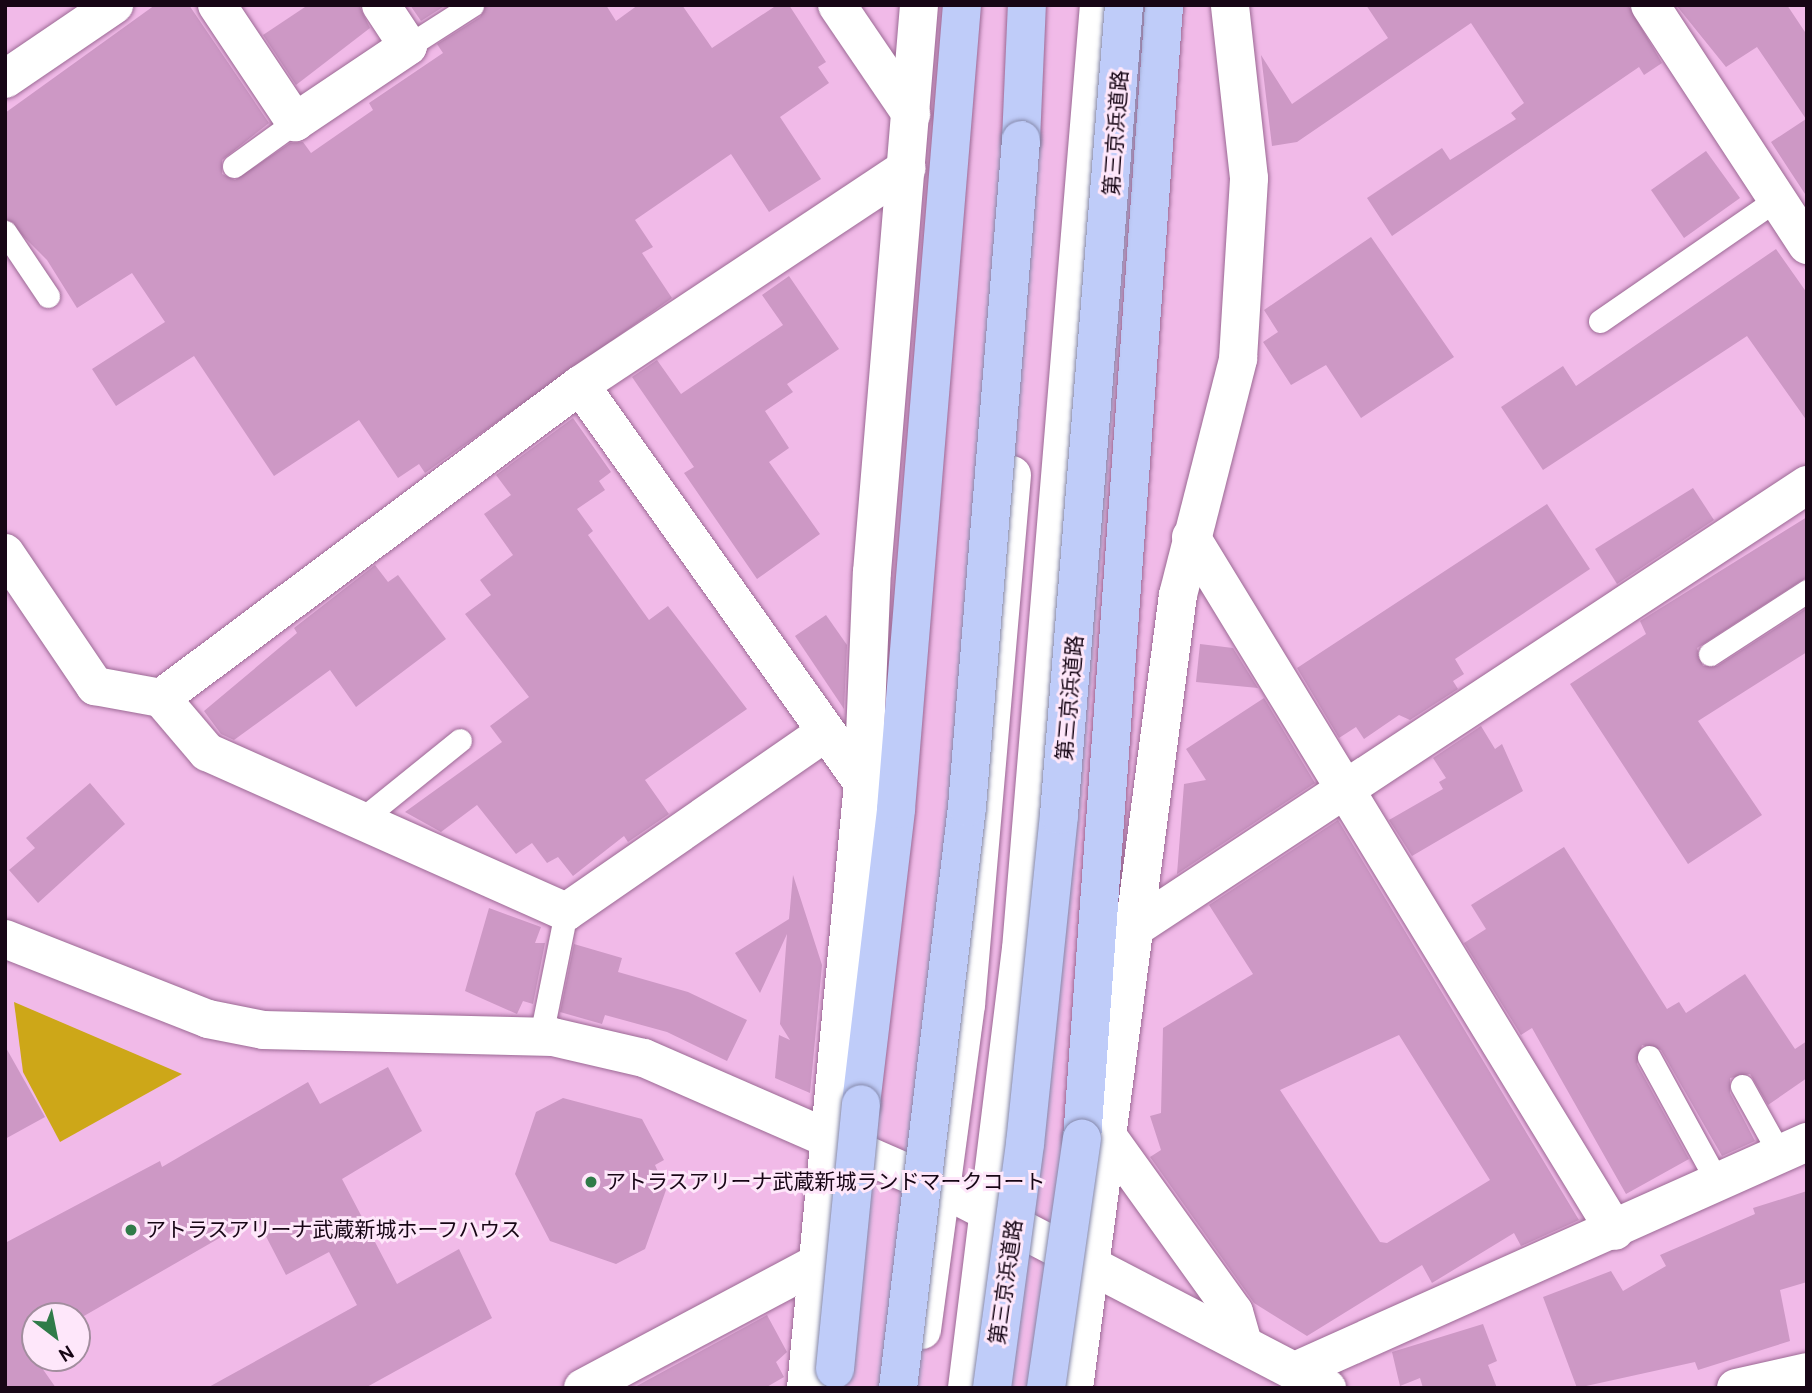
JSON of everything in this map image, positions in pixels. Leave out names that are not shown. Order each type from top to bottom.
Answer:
[{"type":"highway","points":[[834,1388],[896,809],[962,5]]},
{"type":"highway","points":[[898,1388],[968,807],[1027,5]]},
{"type":"highway","name":"第三京浜道路","points":[[992,1388],[1026,1144],[1059,815],[1124,5]]},
{"type":"highway","points":[[1046,1388],[1082,1139],[1107,831],[1164,5]]},
{"type":"street","points":[[6,77],[114,5]]},
{"type":"street","points":[[217,5],[295,122],[408,46],[381,5]]},
{"type":"street","points":[[837,5],[911,114]]},
{"type":"street","points":[[806,1388],[827,1135],[863,783],[872,572],[919,5]]},
{"type":"street","points":[[914,1388],[944,1189],[1003,624],[1043,5]]},
{"type":"street","points":[[967,1388],[991,1213],[1041,726],[1099,5]]},
{"type":"street","points":[[1074,1388],[1091,1267],[1130,931],[1191,537],[1238,359],[1249,178],[1230,5]]},
{"type":"street","points":[[1650,5],[1807,245]]},
{"type":"street","points":[[161,698],[580,385],[907,168]]},
{"type":"street","points":[[580,385],[863,783]]},
{"type":"street","points":[[1130,931],[1807,485]]},
{"type":"street","points":[[1191,537],[1615,1231]]},
{"type":"street","points":[[5,553],[95,685],[161,698],[208,752],[566,912],[826,732]]},
{"type":"street","points":[[5,939],[208,1019],[263,1030],[541,1036],[644,1058],[827,1135],[944,1189],[1312,1379],[1615,1231],[1794,1149]]},
{"type":"street","points":[[1106,1135],[1234,1312],[1243,1343]]},
{"type":"street","points":[[583,1388],[816,1265]]},
{"type":"street","points":[[1736,1388],[1807,1372]]},
{"type":"lane","points":[[408,46],[472,5]]},
{"type":"lane","points":[[234,166],[295,122]]},
{"type":"lane","points":[[1600,321],[1778,198]]},
{"type":"lane","points":[[5,232],[48,296]]},
{"type":"lane","points":[[1710,654],[1807,591]]},
{"type":"lane","points":[[361,820],[460,740]]},
{"type":"lane","points":[[541,1036],[566,912]]},
{"type":"lane","points":[[1649,1056],[1718,1183]]},
{"type":"lane","points":[[1742,1086],[1794,1149]]},
{"type":"shaded area","points":[[14,1002],[182,1074],[60,1142],[23,1072]]},
{"type":"building","points":[[155,5],[189,5],[269,123],[222,160],[222,174],[235,180],[290,143],[303,142],[311,153],[373,110],[369,103],[443,53],[437,44],[480,17],[486,5],[606,5],[616,21],[638,5],[682,5],[712,48],[777,5],[789,5],[826,62],[818,67],[829,83],[780,117],[821,179],[769,212],[731,154],[635,220],[653,247],[642,253],[672,298],[425,473],[419,464],[398,478],[359,420],[274,476],[194,356],[116,406],[92,369],[165,322],[132,273],[77,308],[47,260],[5,218],[5,113]]},
{"type":"building","points":[[308,5],[359,5],[370,28],[296,85],[263,35]]},
{"type":"building","points":[[410,5],[446,5],[421,21]]},
{"type":"building","points":[[1366,5],[1628,5],[1662,63],[1644,75],[1639,67],[1392,236],[1367,198],[1442,148],[1450,160],[1516,119],[1511,113],[1524,103],[1471,23],[1297,142],[1272,146],[1261,55],[1292,104],[1388,38]]},
{"type":"building","points":[[1676,5],[1787,5],[1807,35],[1807,197],[1771,142],[1806,119],[1757,47],[1726,67]]},
{"type":"building","points":[[1706,151],[1740,198],[1684,238],[1651,190]]},
{"type":"building","points":[[1371,237],[1454,357],[1361,418],[1326,365],[1291,385],[1263,342],[1278,332],[1264,310]]},
{"type":"building","points":[[1776,249],[1807,293],[1807,421],[1747,336],[1543,470],[1501,407],[1563,366],[1576,386]]},
{"type":"building","points":[[789,276],[839,349],[787,384],[793,392],[765,411],[789,448],[769,462],[820,534],[757,579],[684,473],[694,467],[632,377],[657,360],[681,394],[783,325],[762,295]]},
{"type":"building","points":[[573,418],[611,472],[599,481],[605,490],[577,509],[593,531],[588,535],[649,620],[668,606],[747,709],[645,780],[669,814],[628,842],[624,836],[573,876],[558,857],[547,863],[532,843],[516,854],[477,805],[441,832],[405,812],[502,742],[490,726],[529,697],[465,614],[491,595],[480,580],[513,555],[484,514],[511,495],[496,475]]},
{"type":"building","points":[[1693,488],[1714,520],[1617,584],[1595,549]]},
{"type":"building","points":[[1547,504],[1590,569],[1455,659],[1464,674],[1453,681],[1458,689],[1410,720],[1399,715],[1364,739],[1356,727],[1339,738],[1297,668]]},
{"type":"building","points":[[1807,517],[1807,577],[1697,648],[1703,666],[1717,666],[1807,608],[1807,652],[1698,721],[1762,815],[1688,864],[1570,684],[1646,634],[1640,621]]},
{"type":"building","points":[[375,565],[388,582],[398,575],[446,639],[356,707],[330,670],[234,740],[221,734],[204,711],[297,633],[294,628]]},
{"type":"building","points":[[826,615],[847,645],[844,709],[795,636]]},
{"type":"building","points":[[1200,644],[1233,648],[1258,688],[1196,682]]},
{"type":"building","points":[[1264,698],[1315,783],[1177,874],[1184,784],[1206,780],[1186,749]]},
{"type":"building","points":[[1481,726],[1495,749],[1502,744],[1523,791],[1412,856],[1389,820],[1443,789],[1439,782],[1446,778],[1433,758]]},
{"type":"building","points":[[90,783],[125,824],[38,903],[9,870],[35,848],[26,838]]},
{"type":"building","points":[[1338,820],[1579,1220],[1521,1246],[1514,1233],[1432,1283],[1422,1265],[1307,1336],[1254,1303],[1150,1157],[1161,1150],[1150,1116],[1161,1113],[1163,1028],[1253,974],[1209,905]],"holes":[[[1399,1035],[1490,1180],[1387,1243],[1380,1242],[1280,1090]]]},
{"type":"building","points":[[1564,847],[1667,1009],[1679,1002],[1686,1013],[1745,974],[1795,1049],[1807,1041],[1807,1078],[1768,1105],[1750,1074],[1730,1078],[1730,1093],[1755,1141],[1722,1156],[1661,1050],[1642,1045],[1637,1064],[1689,1159],[1626,1194],[1532,1028],[1521,1035],[1464,943],[1486,929],[1471,905]]},
{"type":"building","points":[[793,875],[822,965],[810,1093],[775,1078],[779,1035],[790,1040],[780,1024],[787,934],[760,993],[735,953],[789,919]]},
{"type":"building","points":[[489,908],[541,927],[535,943],[545,943],[533,1004],[523,1001],[517,1014],[465,991]]},
{"type":"building","points":[[574,944],[622,958],[618,972],[688,992],[747,1020],[727,1061],[667,1032],[605,1015],[602,1024],[560,1012]]},
{"type":"building","points":[[5,1046],[45,1117],[5,1139]]},
{"type":"building","name":"アトラスアリーナ武蔵新城ホーフハウス","points":[[388,1067],[422,1131],[342,1179],[397,1284],[459,1249],[492,1318],[365,1388],[207,1388],[357,1305],[329,1252],[286,1275],[256,1217],[91,1312],[91,1302],[21,1302],[21,1372],[45,1372],[56,1388],[5,1388],[5,1243],[160,1161],[162,1167],[308,1082],[320,1104]]},
{"type":"building","name":"アトラスアリーナ武蔵新城ランドマークコート","points":[[563,1098],[642,1119],[664,1160],[655,1165],[666,1190],[645,1249],[616,1264],[550,1241],[515,1174],[536,1112]]},
{"type":"building","points":[[1807,1191],[1807,1282],[1780,1290],[1790,1341],[1698,1370],[1695,1362],[1577,1388],[1543,1297],[1611,1271],[1623,1291],[1666,1266],[1660,1255],[1755,1214],[1753,1208]]},
{"type":"building","points":[[767,1315],[787,1352],[776,1362],[784,1377],[765,1388],[633,1388]]},
{"type":"building","points":[[1483,1324],[1497,1361],[1488,1365],[1497,1388],[1423,1388],[1420,1378],[1400,1386],[1392,1352]]},
{"type":"place","name":"アトラスアリーナ武蔵新城ランドマークコート","points":[[591,1182]]},
{"type":"place","name":"アトラスアリーナ武蔵新城ホーフハウス","points":[[131,1230]]}]
